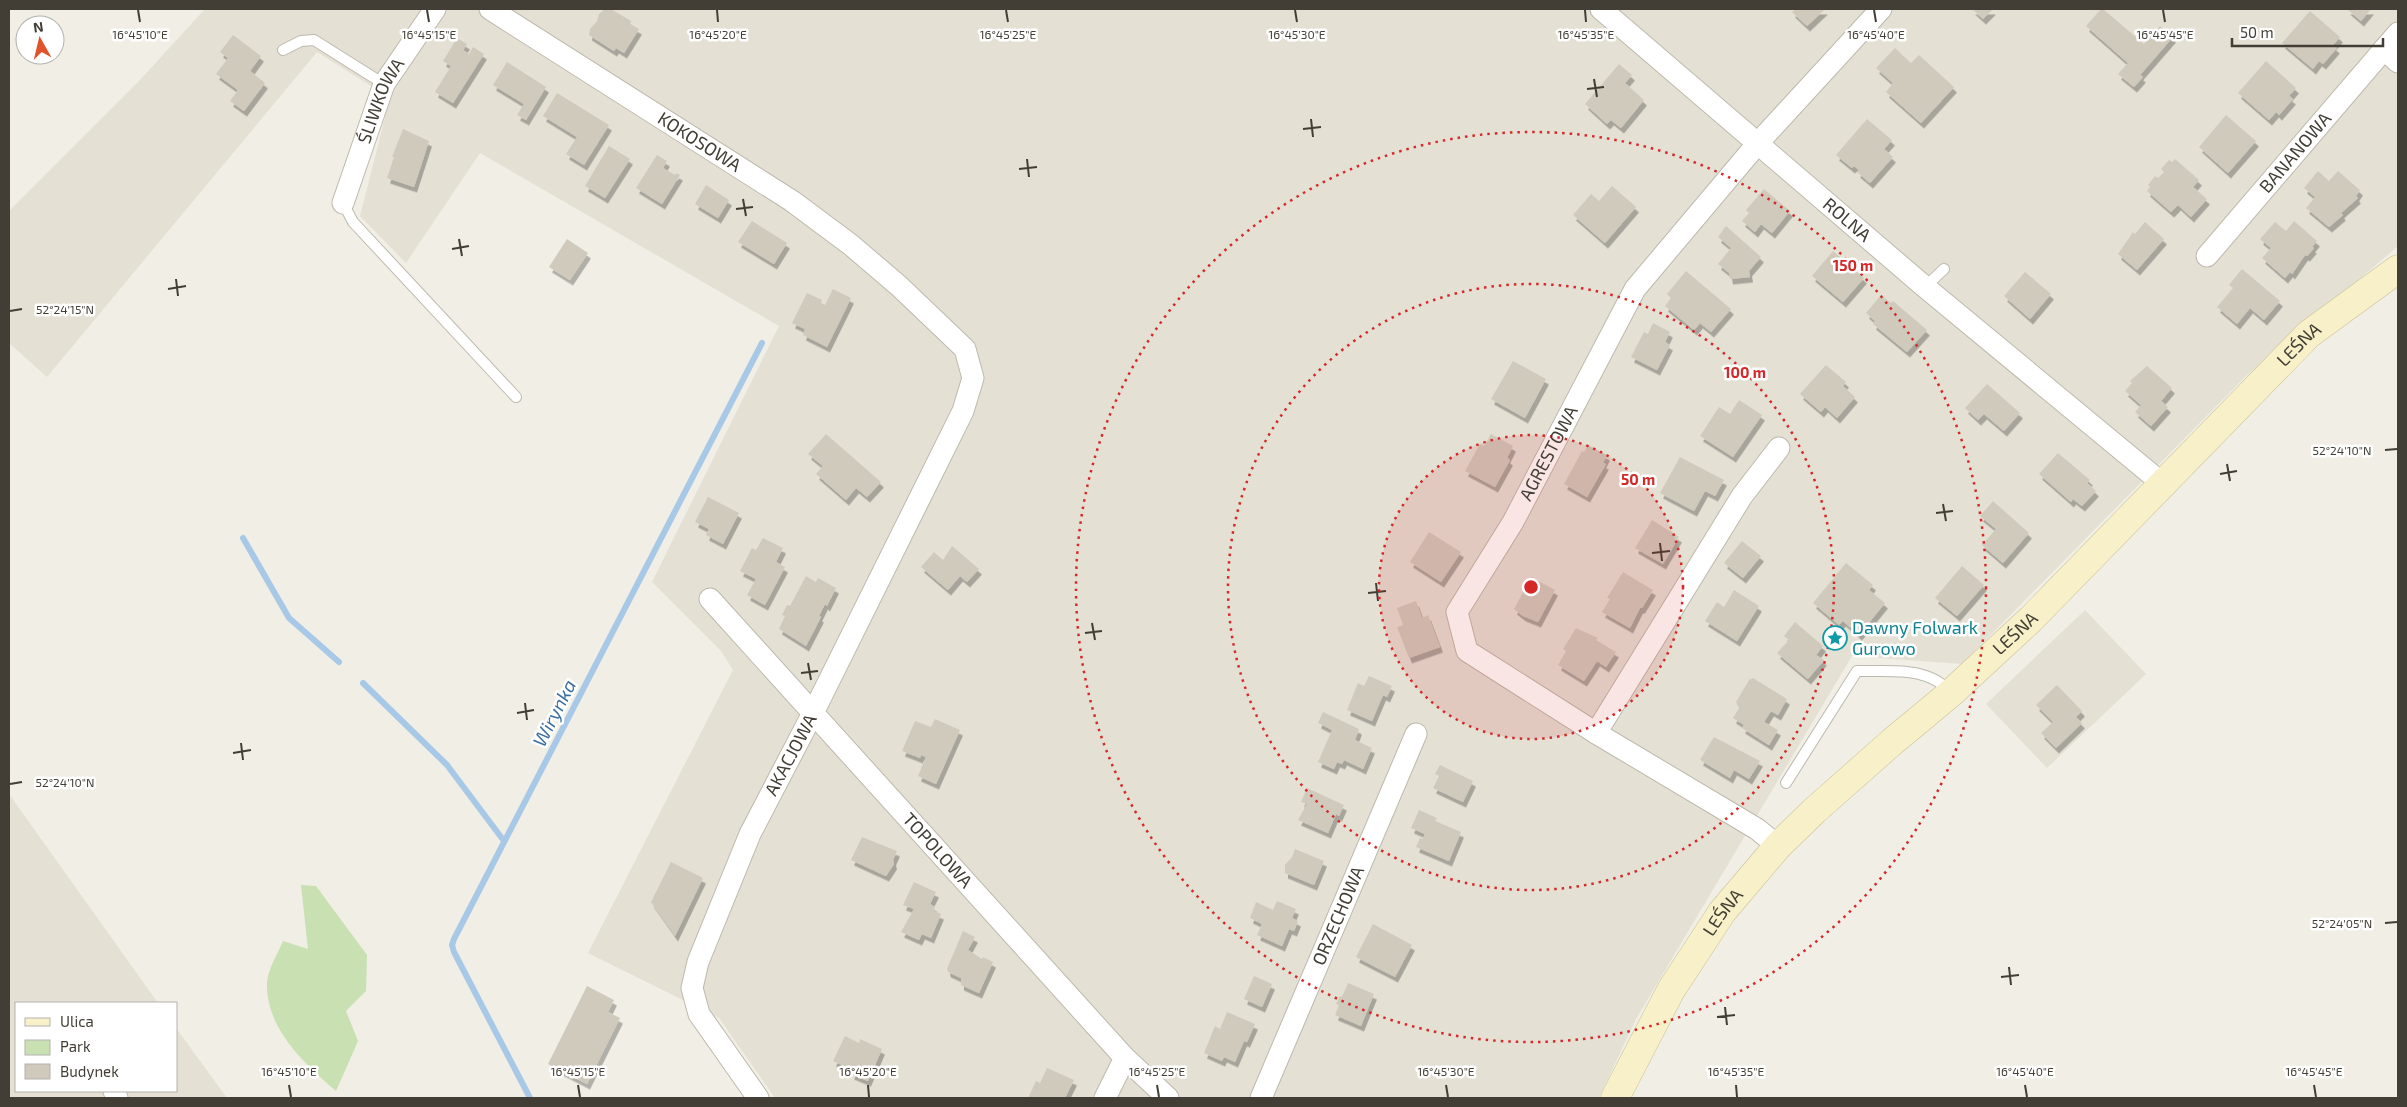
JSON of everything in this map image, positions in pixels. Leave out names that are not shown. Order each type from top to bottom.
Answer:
[{"type":"street","name":"ŚLIWKOWA","points":[[343,203],[384,84],[436,9]]},
{"type":"street","name":"KOKOSOWA","points":[[490,9],[792,201],[850,245],[899,286],[965,349],[973,378],[964,411]]},
{"type":"street","name":"ROLNA","points":[[1601,9],[1925,287],[2164,484]]},
{"type":"street","name":"AGRESTOWA","points":[[1778,846],[1757,829],[1596,733],[1467,651],[1457,612],[1513,522],[1635,289],[1758,143],[1881,9]]},
{"type":"street","name":"BANANOWA","points":[[2207,256],[2391,56],[2398,33]]},
{"type":"street","name":"LEŚNA","points":[[1614,1098],[1671,990],[1722,912],[1778,846],[1885,748],[1951,694],[2031,619],[2309,334],[2398,269]]},
{"type":"street","name":"AKACJOWA","points":[[758,1098],[699,1014],[692,988],[698,962],[750,834],[813,713],[964,411]]},
{"type":"street","points":[[1596,733],[1742,496],[1779,448]]},
{"type":"street","name":"TOPOLOWA","points":[[710,599],[1125,1058],[1168,1098]]},
{"type":"street","name":"ORZECHOWA","points":[[1261,1098],[1416,734]]},
{"type":"street","points":[[1105,1098],[1125,1058]]},
{"type":"lane","points":[[283,50],[301,41],[314,40],[384,84]]},
{"type":"lane","points":[[343,203],[353,222],[516,397]]},
{"type":"lane","points":[[1925,287],[1944,269]]},
{"type":"lane","points":[[1786,783],[1857,671],[1920,672],[1944,685],[1951,694]]},
{"type":"shaded area","points":[[205,9],[2398,9],[2398,246],[2245,377],[1962,664],[1852,656],[1636,1019],[1599,1098],[775,1098],[719,1018],[588,953],[733,670],[721,651],[652,582],[779,326],[480,153],[406,263],[360,216],[390,98],[317,52],[47,377],[9,343],[9,211],[139,81]]},
{"type":"shaded area","points":[[2085,610],[2146,674],[2047,768],[1986,704]]},
{"type":"shaded area","points":[[9,794],[157,1002],[15,1002],[15,1092],[178,1092],[178,1031],[227,1098],[9,1098]]},
{"type":"green space","points":[[301,885],[316,886],[367,955],[366,991],[346,1011],[358,1041],[336,1091],[300,1057],[280,1031],[268,1000],[267,979],[283,941],[308,949]]},
{"type":"building","points":[[605,9],[611,9],[631,21],[630,24],[639,29],[624,53],[616,48],[614,51],[589,35],[590,29],[597,21],[599,14]]},
{"type":"building","points":[[1796,9],[1825,9],[1807,26],[1792,12]]},
{"type":"building","points":[[1972,9],[1993,9],[1983,19]]},
{"type":"building","points":[[2101,9],[2144,44],[2160,26],[2173,37],[2140,75],[2143,77],[2134,87],[2118,74],[2128,63],[2086,26]]},
{"type":"building","points":[[2347,9],[2371,9],[2361,21]]},
{"type":"building","points":[[2310,11],[2340,37],[2333,45],[2337,48],[2323,64],[2319,61],[2313,69],[2282,43]]},
{"type":"building","points":[[233,35],[261,56],[250,71],[265,83],[244,111],[230,101],[238,90],[216,74],[228,58],[220,52]]},
{"type":"building","points":[[457,38],[467,44],[463,50],[469,54],[473,47],[484,54],[453,103],[435,92],[451,66],[443,61]]},
{"type":"building","points":[[1895,48],[1911,63],[1919,55],[1954,87],[1921,123],[1886,92],[1893,83],[1876,68]]},
{"type":"building","points":[[2266,61],[2296,88],[2289,96],[2293,99],[2279,115],[2276,112],[2269,120],[2238,93]]},
{"type":"building","points":[[507,62],[546,87],[526,120],[517,115],[524,104],[493,85]]},
{"type":"building","points":[[1619,64],[1632,75],[1625,83],[1644,100],[1621,128],[1611,120],[1607,124],[1585,104]]},
{"type":"building","points":[[557,93],[609,125],[584,165],[566,154],[577,137],[543,116]]},
{"type":"building","points":[[2226,115],[2256,141],[2228,173],[2199,147]]},
{"type":"building","points":[[1867,119],[1892,140],[1884,149],[1893,157],[1870,183],[1857,172],[1859,170],[1854,166],[1852,168],[1836,155]]},
{"type":"building","points":[[403,129],[429,141],[414,187],[387,178],[394,157],[392,157]]},
{"type":"building","points":[[609,146],[630,159],[605,198],[585,186]]},
{"type":"building","points":[[657,155],[667,161],[663,168],[675,175],[676,173],[680,175],[662,204],[636,188]]},
{"type":"building","points":[[2175,159],[2199,180],[2193,187],[2207,199],[2191,217],[2178,205],[2171,212],[2147,191],[2150,187],[2148,185],[2155,176],[2158,178],[2164,172],[2161,169],[2169,160],[2172,162]]},
{"type":"building","points":[[2318,171],[2329,181],[2338,171],[2360,190],[2356,196],[2358,198],[2329,227],[2306,208],[2315,197],[2304,188]]},
{"type":"building","points":[[706,185],[729,200],[718,218],[695,204]]},
{"type":"building","points":[[1612,186],[1636,207],[1605,243],[1573,215],[1591,194],[1599,201]]},
{"type":"building","points":[[1764,189],[1790,211],[1772,233],[1761,224],[1755,232],[1742,221],[1749,213],[1746,210]]},
{"type":"building","points":[[752,221],[787,243],[774,264],[738,242]]},
{"type":"building","points":[[2294,221],[2317,241],[2312,247],[2314,248],[2307,256],[2305,255],[2292,274],[2290,272],[2285,278],[2262,258],[2271,248],[2260,239],[2275,222],[2286,231]]},
{"type":"building","points":[[2145,222],[2164,239],[2137,270],[2118,254],[2133,232],[2135,234]]},
{"type":"building","points":[[1726,226],[1761,257],[1749,271],[1750,277],[1730,279],[1729,273],[1718,264],[1731,248],[1718,237]]},
{"type":"building","points":[[567,239],[588,253],[570,280],[549,267]]},
{"type":"building","points":[[1833,251],[1864,278],[1843,302],[1812,276]]},
{"type":"building","points":[[2242,269],[2280,301],[2264,320],[2250,308],[2237,324],[2217,307],[2233,288],[2229,285]]},
{"type":"building","points":[[1686,271],[1731,309],[1711,332],[1700,323],[1694,330],[1665,306],[1671,298],[1667,294]]},
{"type":"building","points":[[2025,272],[2051,294],[2030,319],[2004,296]]},
{"type":"building","points":[[833,289],[851,298],[827,347],[803,335],[805,329],[792,323],[807,293],[822,300],[821,303],[825,305]]},
{"type":"building","points":[[1881,295],[1891,303],[1893,301],[1927,330],[1907,352],[1873,324],[1875,321],[1866,313]]},
{"type":"building","points":[[1653,323],[1670,332],[1665,342],[1670,345],[1657,370],[1631,357],[1644,332],[1648,334]]},
{"type":"building","points":[[1513,361],[1546,379],[1525,418],[1491,399]]},
{"type":"building","points":[[1826,365],[1846,382],[1843,386],[1855,397],[1837,418],[1825,407],[1821,412],[1800,394]]},
{"type":"building","points":[[2147,366],[2172,388],[2161,401],[2168,407],[2151,426],[2135,412],[2141,405],[2125,391],[2132,383],[2130,381]]},
{"type":"building","points":[[1987,384],[2020,413],[2004,431],[1984,414],[1978,420],[1965,408]]},
{"type":"building","points":[[1739,400],[1762,415],[1733,457],[1700,436],[1719,407],[1730,414]]},
{"type":"building","points":[[826,434],[881,482],[867,497],[856,488],[846,500],[816,474],[823,466],[808,454]]},
{"type":"building","points":[[1491,434],[1513,446],[1507,458],[1510,460],[1495,487],[1465,471],[1480,444],[1484,446]]},
{"type":"building","points":[[1588,445],[1607,455],[1603,463],[1606,464],[1587,497],[1564,484],[1582,451],[1584,452]]},
{"type":"building","points":[[2058,453],[2090,480],[2087,483],[2096,491],[2082,506],[2073,499],[2071,502],[2039,474]]},
{"type":"building","points":[[1680,457],[1724,480],[1715,496],[1705,491],[1694,511],[1660,493]]},
{"type":"building","points":[[708,497],[739,513],[723,544],[706,535],[709,529],[695,522]]},
{"type":"building","points":[[1993,501],[2029,533],[2003,563],[1982,545],[1996,529],[1980,516]]},
{"type":"building","points":[[1652,520],[1679,537],[1663,564],[1635,548]]},
{"type":"building","points":[[1429,532],[1461,552],[1441,582],[1410,562]]},
{"type":"building","points":[[763,538],[783,548],[776,562],[785,567],[765,605],[747,595],[756,579],[740,571],[752,548],[756,550]]},
{"type":"building","points":[[1742,541],[1761,556],[1743,578],[1724,563]]},
{"type":"building","points":[[952,546],[979,569],[967,582],[960,576],[948,590],[921,567],[934,552],[943,560]]},
{"type":"building","points":[[1846,563],[1873,585],[1869,590],[1885,603],[1859,635],[1843,621],[1839,625],[1813,603]]},
{"type":"building","points":[[1962,566],[1984,585],[1957,616],[1935,598]]},
{"type":"building","points":[[1623,572],[1653,590],[1642,608],[1640,608],[1630,628],[1602,612],[1610,599],[1607,598]]},
{"type":"building","points":[[806,576],[816,582],[818,578],[836,588],[827,606],[825,604],[819,616],[821,617],[806,646],[779,629],[785,616],[782,615],[787,605],[790,606]]},
{"type":"building","points":[[1531,577],[1555,590],[1538,622],[1523,616],[1514,609]]},
{"type":"building","points":[[1734,590],[1759,606],[1737,641],[1705,621],[1717,602],[1724,607]]},
{"type":"building","points":[[1416,601],[1422,618],[1428,615],[1440,647],[1409,658],[1397,627],[1403,625],[1397,608]]},
{"type":"building","points":[[1795,622],[1823,646],[1816,655],[1824,660],[1808,679],[1777,653],[1789,640],[1784,636]]},
{"type":"building","points":[[1576,628],[1598,638],[1596,640],[1616,652],[1606,667],[1597,661],[1584,681],[1558,665],[1566,651],[1563,649]]},
{"type":"building","points":[[1369,676],[1392,686],[1387,697],[1383,695],[1372,721],[1347,710],[1358,683],[1364,686]]},
{"type":"building","points":[[1753,678],[1787,699],[1778,715],[1771,711],[1764,722],[1778,730],[1769,745],[1742,728],[1744,725],[1733,718],[1739,708],[1736,702],[1749,680]]},
{"type":"building","points":[[2057,685],[2082,711],[2076,717],[2082,723],[2056,748],[2041,733],[2053,722],[2036,705]]},
{"type":"building","points":[[1323,712],[1359,729],[1355,740],[1372,748],[1363,769],[1344,760],[1342,764],[1337,762],[1334,769],[1318,762],[1332,730],[1318,723]]},
{"type":"building","points":[[935,719],[960,730],[936,784],[918,776],[926,757],[921,755],[920,758],[902,751],[915,721],[931,727]]},
{"type":"building","points":[[1714,737],[1760,761],[1749,779],[1734,770],[1730,778],[1700,760]]},
{"type":"building","points":[[1440,765],[1473,781],[1463,802],[1433,788],[1439,776],[1435,774]]},
{"type":"building","points":[[1307,788],[1344,805],[1339,816],[1336,814],[1328,833],[1298,820],[1307,804],[1301,802]]},
{"type":"building","points":[[1419,810],[1437,818],[1435,821],[1461,832],[1449,861],[1416,847],[1420,838],[1423,839],[1425,834],[1411,828]]},
{"type":"building","points":[[862,837],[897,851],[893,860],[894,864],[886,876],[851,860]]},
{"type":"building","points":[[1295,849],[1324,861],[1314,885],[1285,873],[1285,865],[1292,857]]},
{"type":"building","points":[[671,862],[703,878],[675,936],[651,902]]},
{"type":"building","points":[[914,882],[936,892],[930,904],[935,907],[933,911],[941,914],[931,938],[922,934],[919,940],[901,932],[914,909],[903,905]]},
{"type":"building","points":[[1277,901],[1296,909],[1292,918],[1298,921],[1294,931],[1289,929],[1282,946],[1257,935],[1262,924],[1250,918],[1256,902],[1273,910]]},
{"type":"building","points":[[1373,924],[1412,945],[1395,977],[1356,957]]},
{"type":"building","points":[[963,931],[975,937],[968,950],[982,959],[983,957],[993,962],[979,993],[961,985],[961,978],[948,972],[947,969]]},
{"type":"building","points":[[1254,976],[1272,984],[1262,1007],[1244,999]]},
{"type":"building","points":[[1348,983],[1374,994],[1361,1026],[1335,1015],[1339,1005],[1336,1004],[1340,996],[1342,997]]},
{"type":"building","points":[[587,986],[614,1000],[608,1012],[620,1018],[587,1084],[548,1064]]},
{"type":"building","points":[[1227,1012],[1255,1024],[1247,1042],[1244,1041],[1235,1062],[1224,1057],[1222,1061],[1204,1053],[1215,1026],[1220,1029]]},
{"type":"building","points":[[845,1036],[859,1043],[860,1039],[882,1049],[868,1081],[851,1074],[853,1070],[833,1061]]},
{"type":"building","points":[[1047,1068],[1074,1080],[1065,1098],[1028,1098],[1036,1081],[1040,1083]]},
{"type":"waterway","name":"Wirynka","points":[[530,1098],[452,945],[762,343]]},
{"type":"waterway","points":[[243,538],[289,618],[339,662]]},
{"type":"waterway","points":[[363,683],[447,765],[504,841]]},
{"type":"place","name":"Dawny Folwark Gurowo","points":[[1835,638]]}]
